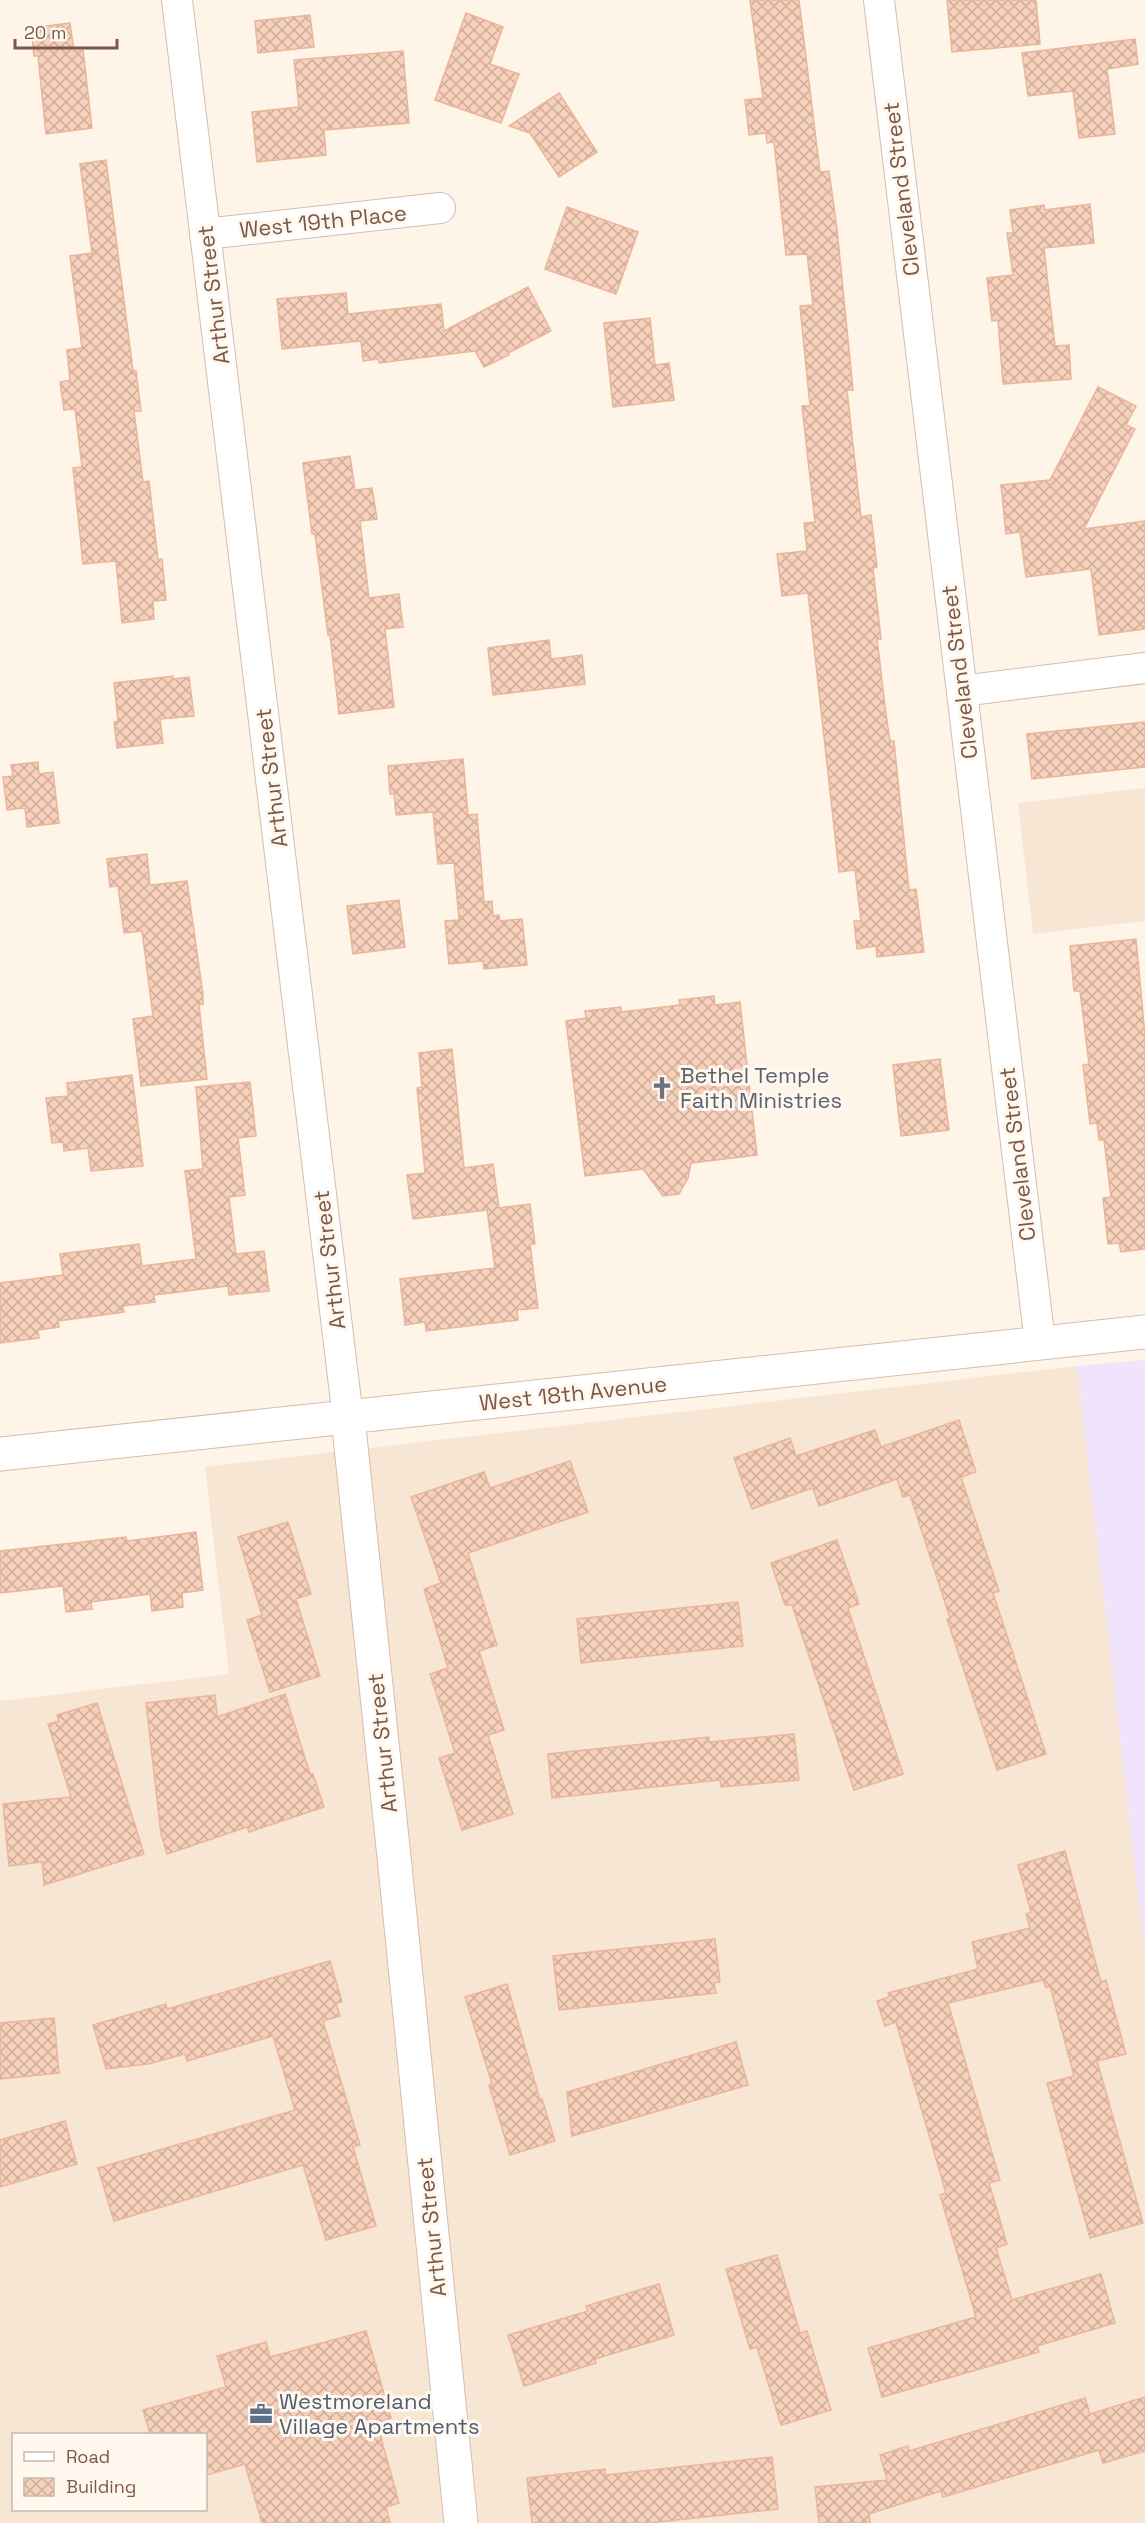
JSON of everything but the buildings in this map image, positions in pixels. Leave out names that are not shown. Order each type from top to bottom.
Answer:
[{"type":"main road","name":"West 18th Avenue","points":[[0,1454],[1145,1332]]},
{"type":"main road","name":"Arthur Street","points":[[348,1418],[461,2523]]},
{"type":"street","name":"Arthur Street","points":[[177,0],[348,1418]]},
{"type":"street","name":"Cleveland Street","points":[[879,0],[1040,1343]]},
{"type":"street","name":"West 19th Place","points":[[206,234],[440,208]]},
{"type":"street","points":[[962,691],[1145,668]]},
{"type":"shaded area","points":[[1145,788],[1145,921],[1033,934],[1018,803]]},
{"type":"shaded area","points":[[1145,1360],[1145,1954],[1077,1366]]},
{"type":"shaded area","name":"Westmoreland Village Apartments","points":[[1077,1366],[1145,1954],[1145,2523],[0,2523],[0,1701],[229,1674],[205,1467]]},
{"type":"place","name":"Bethel Temple Faith Ministries","points":[[662,1088]]},
{"type":"place","name":"Westmoreland Village Apartments","points":[[261,2414]]}]
